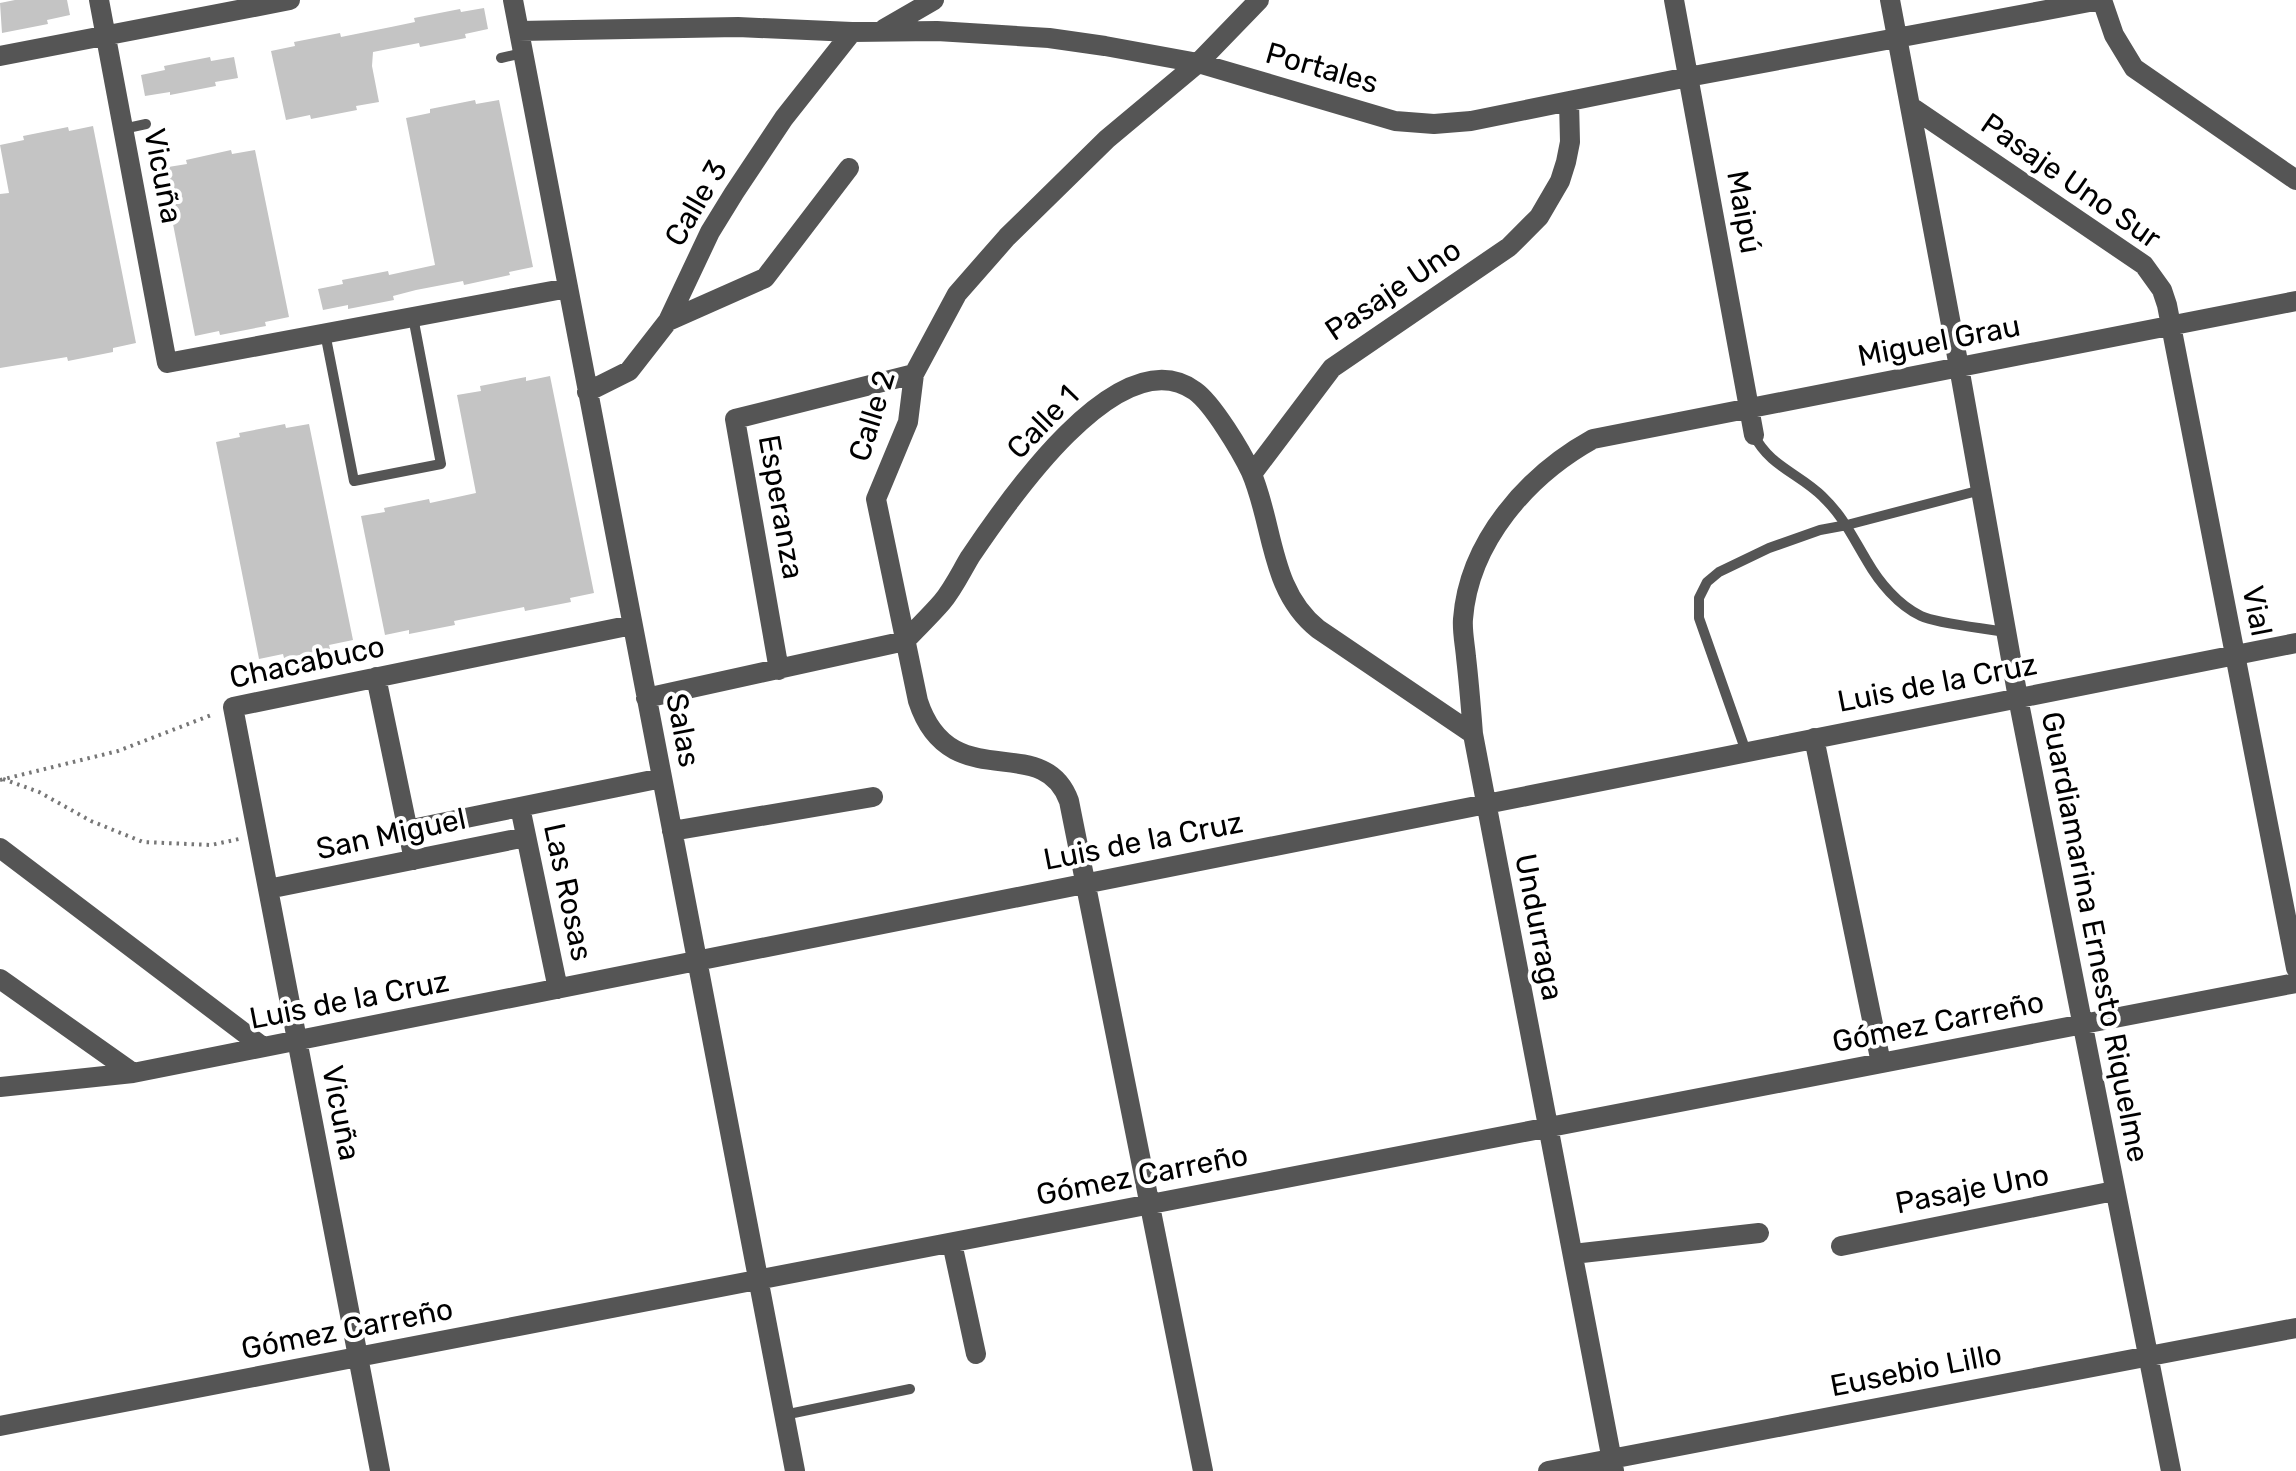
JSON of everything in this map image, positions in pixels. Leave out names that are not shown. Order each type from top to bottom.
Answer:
[{"type":"street","name":"Vicuña","points":[[98,0],[168,363],[313,330]]},
{"type":"street","points":[[0,56],[290,0]]},
{"type":"street","name":"Salas","points":[[513,0],[795,1471]]},
{"type":"street","points":[[880,31],[934,0]]},
{"type":"street","name":"Calle 2","points":[[1202,1471],[1069,801],[1059,781],[1041,768],[974,758],[953,749],[935,734],[922,713],[876,500],[908,422],[914,374],[957,294],[1007,238],[1107,139],[1198,63],[1259,0]]},
{"type":"street","name":"Maipú","points":[[1674,0],[1754,436]]},
{"type":"street","name":"Guardiamarina Ernesto Riquelme","points":[[1890,0],[2018,698],[2171,1471]]},
{"type":"street","points":[[2101,0],[2114,35],[2134,68],[2296,180]]},
{"type":"street","name":"Portales","points":[[519,31],[738,27],[1049,38],[1198,63],[1414,123],[1471,120],[2101,0]]},
{"type":"street","name":"Calle 3","points":[[587,392],[629,372],[668,321],[710,232],[734,193],[784,118],[852,32]]},
{"type":"street","name":"Pasaje Uno","points":[[1252,474],[1332,368],[1509,247],[1540,217],[1566,162],[1569,101]]},
{"type":"street","name":"Pasaje Uno Sur","points":[[1910,106],[2144,265],[2162,290],[2170,326]]},
{"type":"street","points":[[668,321],[765,278],[849,168]]},
{"type":"street","points":[[313,330],[414,317],[568,288]]},
{"type":"street","name":"Miguel Grau","points":[[1593,439],[2296,301]]},
{"type":"street","name":"Vial","points":[[2170,326],[2296,968]]},
{"type":"street","name":"Esperanza","points":[[779,670],[734,419],[914,374]]},
{"type":"street","name":"Calle 1","points":[[905,641],[942,601],[1000,515],[1062,439],[1129,386],[1158,381],[1197,392],[1229,432],[1252,474]]},
{"type":"street","name":"Undurraga","points":[[1593,439],[1535,480],[1504,515],[1482,554],[1463,620],[1473,734],[1485,804],[1613,1465]]},
{"type":"street","points":[[1252,474],[1284,586],[1300,612],[1318,629],[1473,734]]},
{"type":"street","name":"Chacabuco","points":[[233,707],[632,624]]},
{"type":"street","points":[[646,698],[905,641]]},
{"type":"street","name":"Luis de la Cruz","points":[[0,1087],[133,1073],[2296,642]]},
{"type":"street","points":[[376,677],[414,860]]},
{"type":"street","name":"Vicuña","points":[[233,707],[380,1471]]},
{"type":"street","points":[[1814,738],[1881,1063]]},
{"type":"street","name":"San Miguel","points":[[408,830],[662,778]]},
{"type":"street","points":[[672,831],[873,796]]},
{"type":"street","name":"Las Rosas","points":[[520,807],[558,988]]},
{"type":"street","name":"San Miguel","points":[[268,890],[526,836]]},
{"type":"street","points":[[0,848],[263,1047]]},
{"type":"street","points":[[0,978],[133,1073]]},
{"type":"street","name":"Gómez Carreño","points":[[0,1426],[2296,983]]},
{"type":"street","name":"Pasaje Uno","points":[[1841,1246],[2114,1190]]},
{"type":"street","points":[[1572,1254],[1759,1232]]},
{"type":"street","points":[[952,1243],[976,1354]]},
{"type":"street","name":"Eusebio Lillo","points":[[1548,1471],[1613,1465],[2296,1328]]},
{"type":"lane","points":[[501,58],[523,53]]},
{"type":"lane","points":[[123,129],[146,124]]},
{"type":"lane","points":[[313,330],[354,481],[441,464],[414,317]]},
{"type":"lane","points":[[1754,436],[1766,454],[1823,496],[1848,525],[1875,574],[1910,609],[1924,618],[2006,632]]},
{"type":"lane","points":[[1743,743],[1699,618],[1702,589],[1720,572],[1794,538],[1981,490]]},
{"type":"lane","points":[[784,1415],[910,1388]]},
{"type":"path","name":"Chacabuco","points":[[2,779],[118,751],[233,707]]},
{"type":"path","points":[[2,779],[39,792],[91,821],[143,842],[211,844],[258,839]]},
{"type":"building","points":[[67,0],[70,15],[47,20],[48,24],[2,33],[0,3]]},
{"type":"building","points":[[484,8],[488,29],[465,34],[466,38],[373,52],[379,102],[311,119],[310,115],[286,120],[271,51],[295,46],[294,42],[340,33],[341,37],[415,22],[414,18]]},
{"type":"building","points":[[210,57],[211,61],[234,57],[238,78],[170,95],[145,96],[141,75]]},
{"type":"building","points":[[475,100],[476,104],[499,100],[533,267],[464,285],[463,281],[416,290],[393,296],[394,300],[323,310],[318,289],[343,284],[342,280],[435,265],[406,118]]},
{"type":"building","points":[[93,126],[136,343],[68,361],[67,357],[0,368],[0,194],[9,193],[0,145],[24,140],[23,136]]},
{"type":"building","points":[[231,150],[232,154],[255,150],[289,317],[265,322],[266,326],[195,336],[162,168]]},
{"type":"building","points":[[550,376],[594,593],[570,598],[571,602],[525,611],[524,607],[454,621],[455,625],[385,635],[361,516],[429,499],[430,503],[476,493],[457,395],[481,391],[480,386]]},
{"type":"building","points":[[285,424],[286,428],[309,424],[353,640],[329,645],[330,649],[259,659],[216,442]]}]
